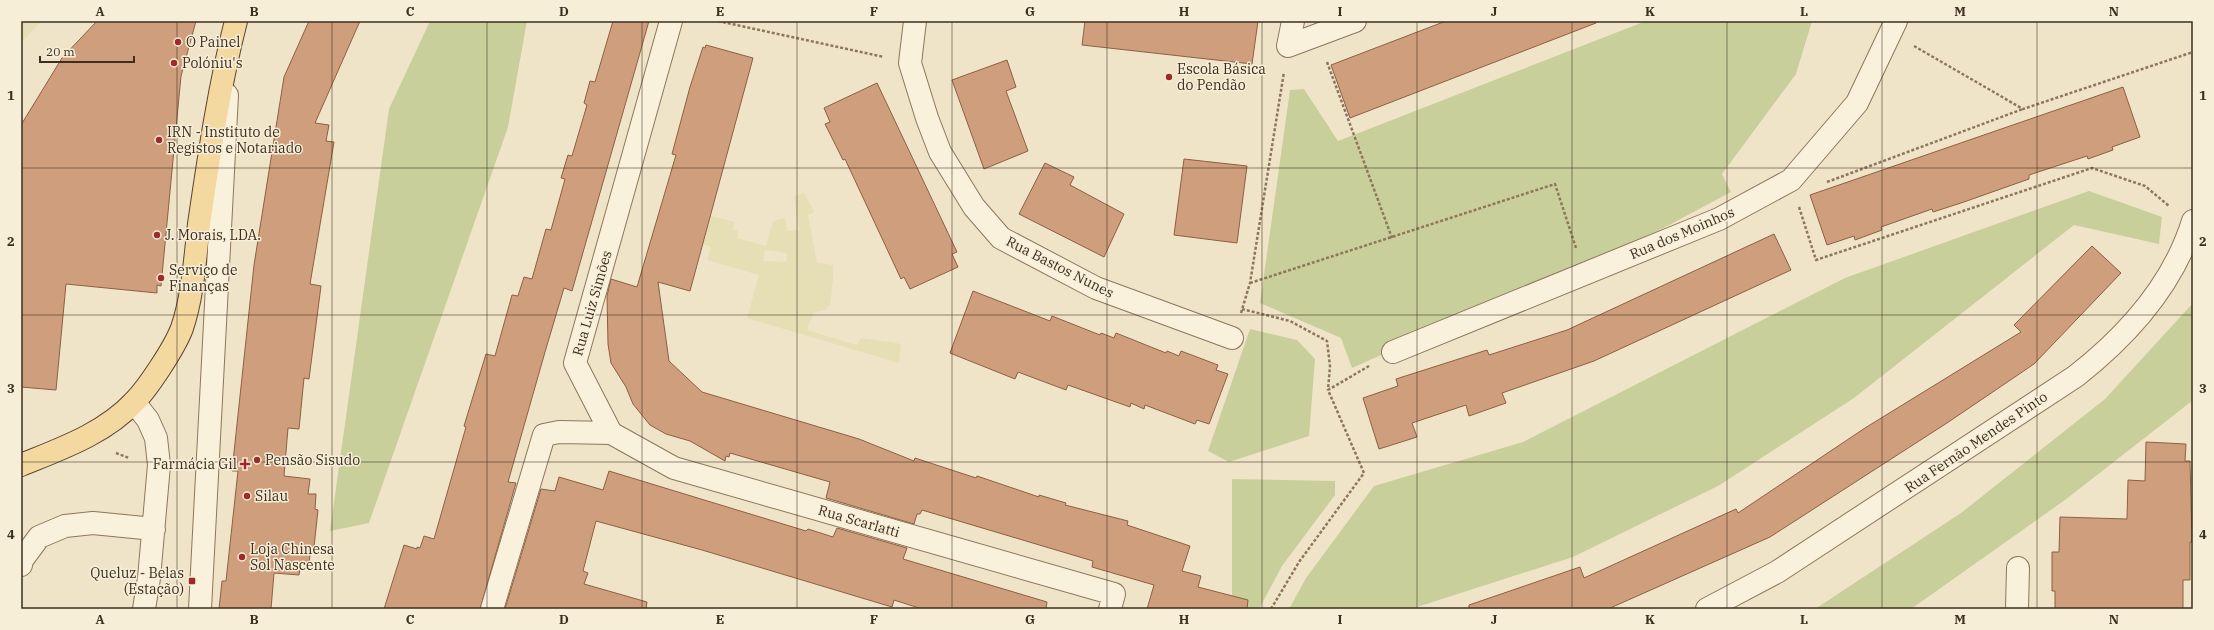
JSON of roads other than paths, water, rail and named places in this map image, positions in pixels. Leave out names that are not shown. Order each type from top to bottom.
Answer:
[{"type":"main road","points":[[21,465],[60,449],[98,430],[134,402],[161,365],[181,329],[190,294],[214,126],[236,21]]},
{"type":"street","name":"Rua Luiz Simões","points":[[611,433],[576,363],[671,21]]},
{"type":"street","name":"Rua Bastos Nunes","points":[[914,21],[910,63],[927,118],[940,152],[974,207],[1001,238],[1096,288],[1232,338]]},
{"type":"street","points":[[1293,21],[1288,46],[1355,21]]},
{"type":"street","name":"Rua dos Moinhos","points":[[1392,352],[1719,219],[1791,180],[1857,104],[1893,27]]},
{"type":"street","points":[[200,609],[230,47]]},
{"type":"street","name":"Rua Fernão Mendes Pinto","points":[[1707,609],[1784,568],[1937,469],[2076,376],[2094,362],[2123,336],[2151,302],[2176,261],[2192,223]]},
{"type":"street","points":[[134,402],[148,420],[156,438],[159,465],[154,528],[144,609]]},
{"type":"street","points":[[492,609],[544,435],[559,432],[611,433]]},
{"type":"street","name":"Rua Scarlatti","points":[[611,433],[674,468],[1112,602]]},
{"type":"street","points":[[21,565],[22,560],[39,537],[65,526],[93,523],[154,528]]},
{"type":"street","points":[[2018,568],[2018,609]]},
{"type":"place","name":"O Painel","points":[[178,42]]},
{"type":"place","name":"Polóniu's","points":[[174,63]]},
{"type":"place","name":"Escola Básica do Pendão","points":[[1169,77]]},
{"type":"place","name":"IRN - Instituto de Registos e Notariado","points":[[159,140]]},
{"type":"place","name":"J. Morais, LDA.","points":[[157,235]]},
{"type":"place","name":"Serviço de Finanças","points":[[161,278]]},
{"type":"place","name":"Pensão Sisudo","points":[[257,460]]},
{"type":"place","name":"Farmácia Gil","points":[[245,464]]},
{"type":"place","name":"Silau","points":[[247,496]]},
{"type":"place","name":"Loja Chinesa Sol Nascente","points":[[242,557]]},
{"type":"place","name":"Queluz - Belas (Estação)","points":[[192,581]]}]
